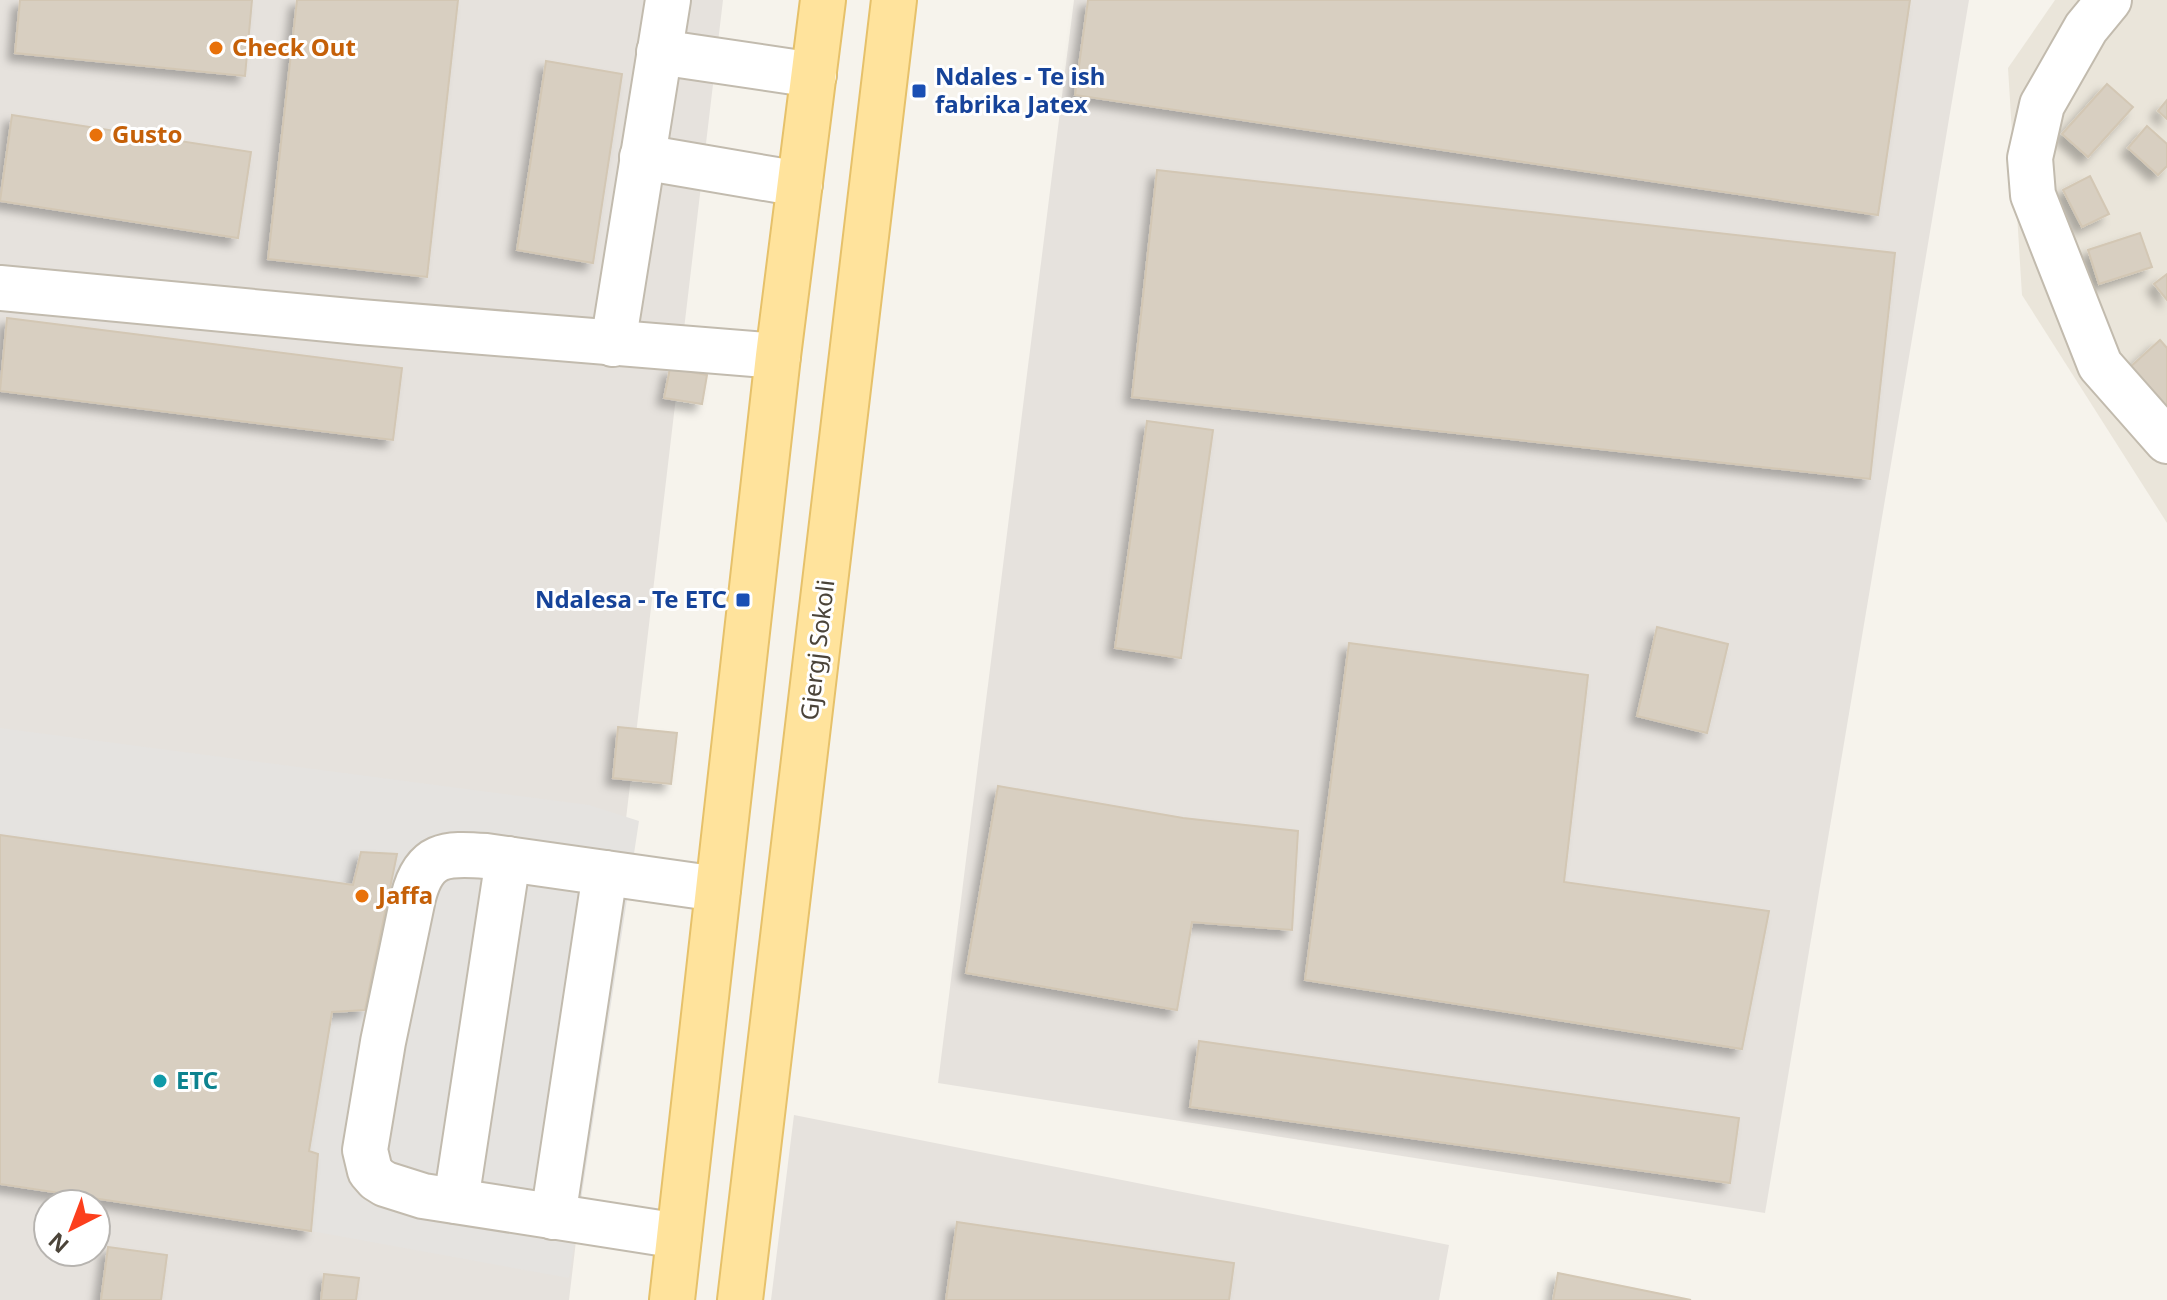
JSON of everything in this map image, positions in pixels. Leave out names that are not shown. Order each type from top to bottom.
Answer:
[{"type":"main road","points":[[672,1300],[778,356],[823,0]]},
{"type":"main road","name":"Gjergj Sokoli","points":[[740,1300],[894,0]]},
{"type":"street","points":[[613,344],[668,0]]},
{"type":"street","points":[[2109,0],[2086,28],[2042,105],[2030,158],[2033,195],[2100,365],[2167,441]]},
{"type":"street","points":[[659,52],[814,75]]},
{"type":"street","points":[[642,157],[800,184]]},
{"type":"street","points":[[0,288],[613,344],[778,356]]},
{"type":"street","points":[[679,1236],[423,1196],[385,1184],[370,1171],[365,1150],[383,1042],[418,876],[433,860],[455,854],[508,859],[718,889]]},
{"type":"street","points":[[456,1201],[508,859]]},
{"type":"street","points":[[553,1217],[605,873]]},
{"type":"shaded area","points":[[0,0],[723,0],[569,1300],[0,1300]]},
{"type":"shaded area","points":[[1074,0],[1969,0],[1765,1213],[938,1083]]},
{"type":"shaded area","points":[[2055,0],[2167,0],[2167,523],[2022,295],[2008,68]]},
{"type":"shaded area","points":[[0,728],[589,805],[639,821],[569,1278],[311,1231],[318,1155],[309,1151],[332,1012],[365,1010],[397,854],[361,852],[353,885],[0,835]]},
{"type":"shaded area","points":[[794,1115],[1449,1245],[1439,1300],[771,1300]]},
{"type":"building","points":[[20,0],[252,0],[245,76],[15,53]]},
{"type":"building","points":[[297,0],[458,0],[427,277],[268,259]]},
{"type":"building","points":[[1088,0],[1910,0],[1878,215],[1075,95]]},
{"type":"building","points":[[546,61],[622,74],[593,263],[517,250]]},
{"type":"building","points":[[2107,84],[2133,107],[2088,157],[2062,134]]},
{"type":"building","points":[[2167,100],[2167,119],[2158,111]]},
{"type":"building","points":[[12,115],[251,152],[238,238],[0,201]]},
{"type":"building","points":[[2147,126],[2167,144],[2167,166],[2158,175],[2128,148]]},
{"type":"building","points":[[1157,170],[1895,253],[1870,479],[1132,397]]},
{"type":"building","points":[[2090,176],[2109,214],[2082,227],[2063,190]]},
{"type":"building","points":[[2140,233],[2152,267],[2099,284],[2088,250]]},
{"type":"building","points":[[2167,274],[2167,300],[2154,284]]},
{"type":"building","points":[[7,318],[402,368],[393,440],[0,391]]},
{"type":"building","points":[[2160,340],[2167,348],[2167,411],[2128,369]]},
{"type":"building","points":[[670,368],[707,375],[702,404],[664,398]]},
{"type":"building","points":[[1147,421],[1213,430],[1181,658],[1115,648]]},
{"type":"building","points":[[1657,627],[1728,644],[1707,733],[1637,716]]},
{"type":"building","points":[[1349,643],[1588,675],[1564,882],[1769,911],[1742,1049],[1305,980]]},
{"type":"building","points":[[618,727],[677,733],[671,784],[613,778]]},
{"type":"building","points":[[998,786],[1183,818],[1298,831],[1292,930],[1192,922],[1177,1010],[966,973]]},
{"type":"building","name":"ETC","points":[[0,835],[353,885],[361,852],[397,854],[365,1010],[332,1012],[309,1151],[318,1154],[311,1231],[112,1201],[112,1188],[32,1189],[0,1184]]},
{"type":"building","points":[[1199,1041],[1739,1118],[1730,1183],[1190,1107]]},
{"type":"building","points":[[957,1222],[1234,1263],[1229,1300],[946,1300]]},
{"type":"building","points":[[112,1248],[167,1255],[161,1300],[101,1300],[105,1268],[112,1268]]},
{"type":"building","points":[[1558,1273],[1691,1300],[1553,1300]]},
{"type":"building","points":[[324,1274],[359,1278],[356,1300],[321,1300]]},
{"type":"place","name":"Check Out","points":[[216,48]]},
{"type":"place","name":"Ndales - Te ish fabrika Jatex","points":[[919,91]]},
{"type":"place","name":"Gusto","points":[[96,135]]},
{"type":"place","name":"Ndalesa - Te ETC","points":[[743,600]]},
{"type":"place","name":"Jaffa","points":[[362,896]]},
{"type":"place","name":"ETC","points":[[160,1081]]}]
